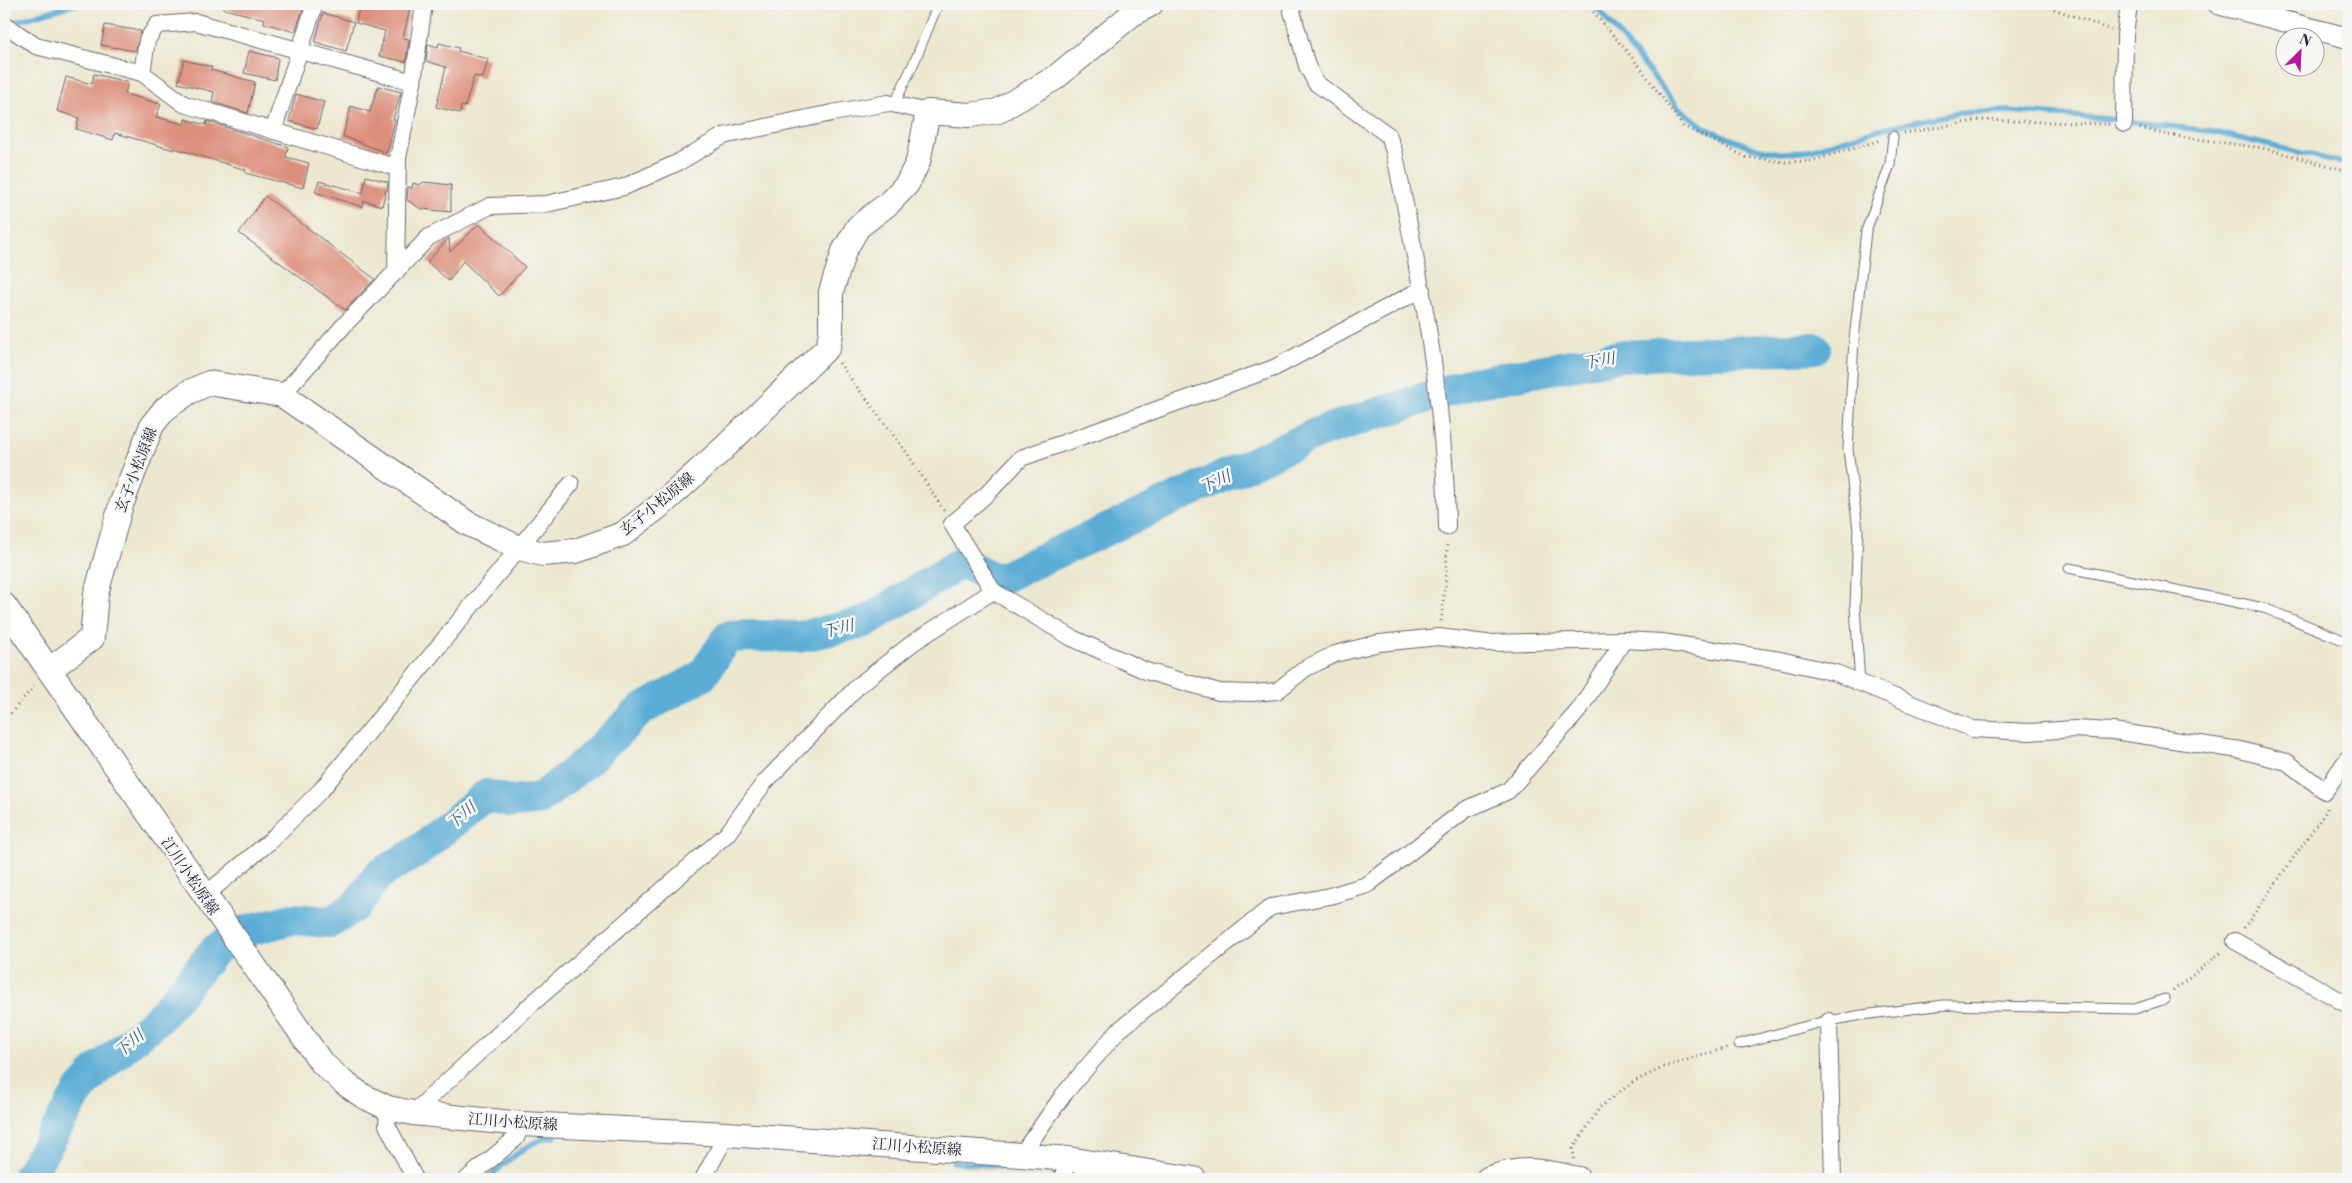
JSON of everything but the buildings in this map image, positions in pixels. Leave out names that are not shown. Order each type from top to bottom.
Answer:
[{"type":"main road","points":[[828,347],[831,292],[844,251],[858,227],[889,203],[907,184],[918,162],[928,112],[970,115],[998,111],[1055,78],[1132,15],[1151,4]]},
{"type":"main road","name":"玄子小松原線","points":[[49,670],[92,638],[96,594],[121,506],[152,425],[165,409],[189,392],[209,383],[282,395],[467,524],[519,548],[543,554],[576,551],[623,534],[662,504],[724,448],[828,347]]},
{"type":"main road","points":[[4,605],[49,670]]},
{"type":"main road","name":"江川小松原線","points":[[49,670],[321,1062],[343,1082],[363,1096],[388,1108],[413,1113],[522,1124],[727,1134],[1021,1155],[1065,1169],[1194,1179]]},
{"type":"main road","points":[[1488,1179],[1502,1174],[1532,1169],[1577,1179]]},
{"type":"street","points":[[273,131],[314,4]]},
{"type":"street","points":[[396,272],[398,168],[424,4]]},
{"type":"street","points":[[1290,4],[1307,66],[1316,83],[1388,136],[1394,151],[1422,289],[1437,380],[1447,488],[1447,527]]},
{"type":"street","points":[[2124,124],[2125,35],[2129,4]]},
{"type":"street","points":[[2218,4],[2348,38]]},
{"type":"street","points":[[142,73],[147,40],[157,25],[196,22],[413,82]]},
{"type":"street","points":[[4,24],[36,46],[142,73],[184,104],[398,168]]},
{"type":"street","points":[[282,395],[429,237],[490,206],[546,204],[624,187],[679,162],[723,136],[888,103],[928,112]]},
{"type":"street","points":[[1422,289],[1274,368],[1021,458],[988,492],[952,524],[993,591],[1080,641],[1146,670],[1219,692],[1252,693],[1277,691],[1306,668],[1335,654],[1379,644],[1439,637],[1486,644],[1624,640],[1662,642],[1780,660],[1836,673],[1973,729],[2029,732],[2074,729],[2113,731],[2240,750],[2287,762],[2325,791],[2348,758]]},
{"type":"street","points":[[204,896],[269,842],[322,789],[571,484]]},
{"type":"street","points":[[413,1113],[527,1008],[727,834],[764,783],[859,685],[914,642],[993,591]]},
{"type":"street","points":[[1021,1155],[1064,1094],[1118,1032],[1271,907],[1330,896],[1367,885],[1465,810],[1508,791],[1579,710],[1624,640]]},
{"type":"street","points":[[2235,941],[2348,1005]]},
{"type":"street","points":[[1829,1020],[1833,1179]]},
{"type":"street","points":[[388,1108],[387,1125],[415,1179]]},
{"type":"street","points":[[467,1179],[516,1138],[522,1124]]},
{"type":"street","points":[[703,1179],[727,1134]]},
{"type":"lane","points":[[894,105],[938,4]]},
{"type":"lane","points":[[1860,684],[1855,606],[1858,530],[1848,449],[1854,340],[1866,231],[1890,165],[1893,136]]},
{"type":"lane","points":[[2070,568],[2264,608],[2348,642]]},
{"type":"lane","points":[[1739,1044],[1829,1020],[1944,1005],[2134,1009],[2165,998]]},
{"type":"path","points":[[1587,4],[1638,66],[1683,126],[1746,157],[1784,162],[1811,161],[1893,136],[1981,120],[2124,124],[2168,135],[2262,148],[2348,171]]},
{"type":"path","points":[[2040,4],[2125,35]]},
{"type":"path","points":[[828,347],[907,453],[952,524]]},
{"type":"path","points":[[1439,637],[1446,578],[1447,527]]},
{"type":"path","points":[[4,721],[49,670]]},
{"type":"path","points":[[2165,998],[2235,941],[2328,810],[2325,791]]},
{"type":"path","points":[[1577,1179],[1573,1149],[1600,1107],[1633,1082],[1664,1067],[1739,1044]]},
{"type":"waterway","points":[[4,41],[10,23],[76,4]]},
{"type":"waterway","points":[[1594,4],[1678,107],[1705,128],[1751,147],[1779,153],[1803,152],[1884,128],[1960,113],[2008,111],[2110,119],[2209,131],[2348,164]]},
{"type":"waterway","name":"下川","points":[[27,1179],[77,1094],[96,1071],[160,1017],[215,950],[245,931],[292,919],[331,922],[357,905],[378,875],[418,851],[486,795],[513,802],[540,799],[587,761],[641,710],[702,676],[728,637],[799,637],[865,622],[962,562],[997,580],[1320,432],[1468,384],[1620,356],[1815,348]]},
{"type":"waterway","points":[[487,1179],[528,1146],[537,1141],[555,1137]]},
{"type":"waterway","points":[[953,1162],[1093,1174]]}]
